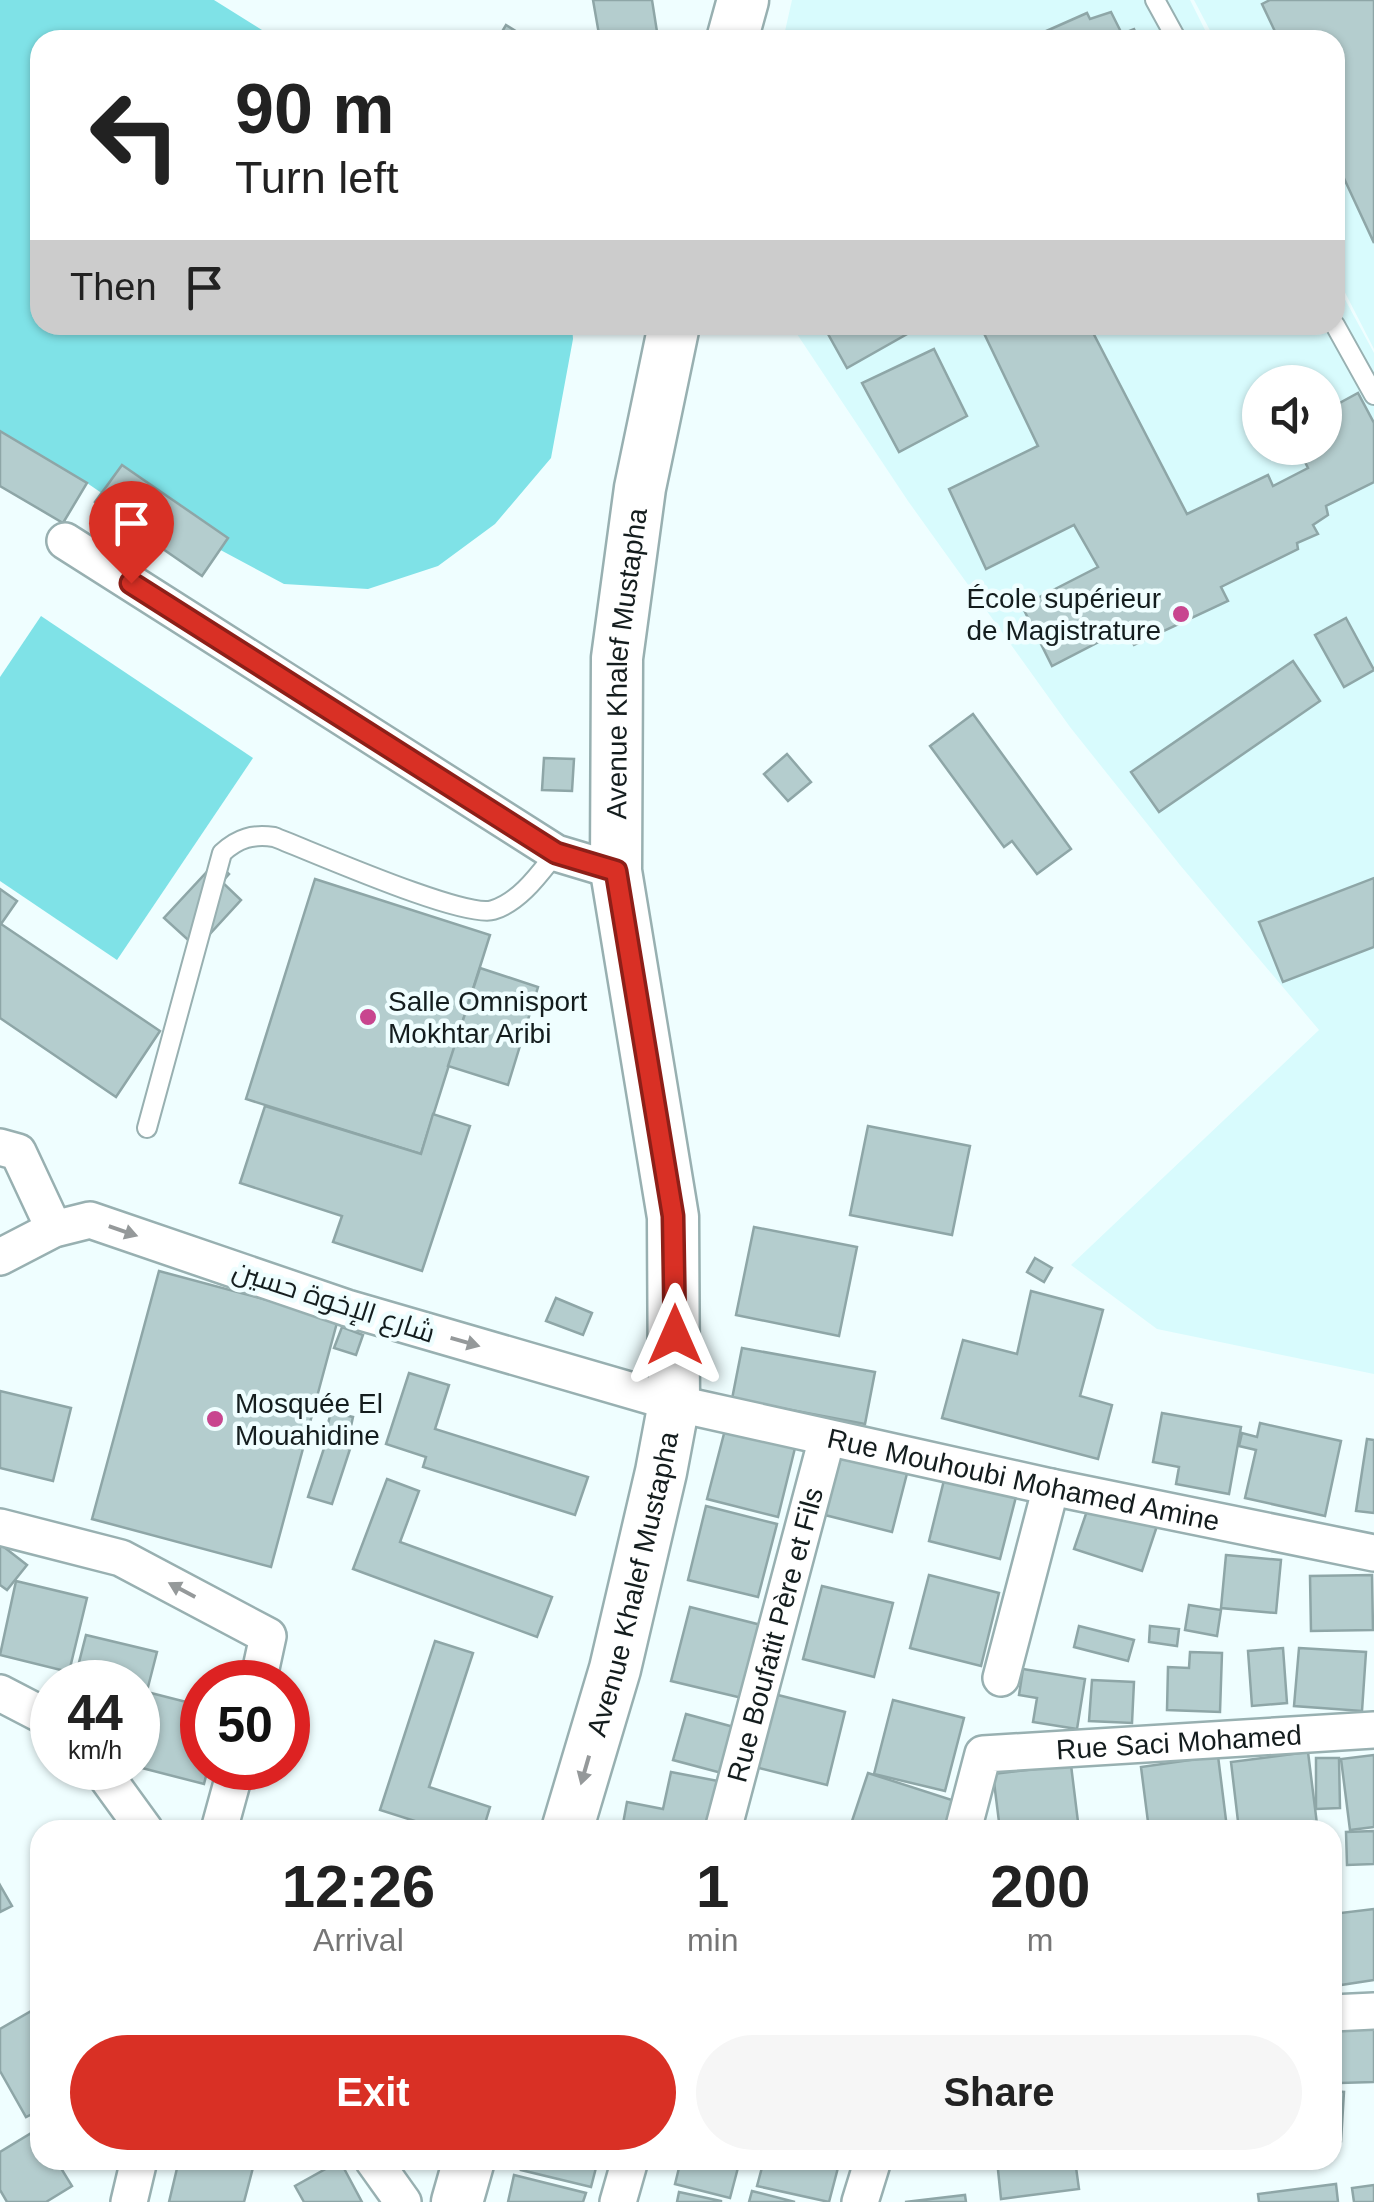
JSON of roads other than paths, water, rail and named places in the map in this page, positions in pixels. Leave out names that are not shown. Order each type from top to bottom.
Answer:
[{"type":"main road","points":[[734,30],[742,0]]},
{"type":"main road","name":"Avenue Khalef Mustapha","points":[[570,1820],[614,1669],[662,1472],[674,1403],[673,1216],[616,871],[617,658],[640,488],[672,335]]},
{"type":"main road","points":[[457,2202],[466,2170]]},
{"type":"street","points":[[65,541],[556,853],[616,871]]},
{"type":"street","points":[[0,1148],[18,1152],[54,1229]]},
{"type":"street","name":"شارع الإخوة حسين","points":[[0,1257],[54,1229],[90,1220],[347,1308],[674,1403]]},
{"type":"street","name":"Rue Mouhoubi Mohamed Amine","points":[[674,1403],[1051,1487],[1374,1553]]},
{"type":"street","name":"Rue Boufatit Père et Fils","points":[[726,1820],[827,1438]]},
{"type":"street","points":[[1000,1678],[1051,1487]]},
{"type":"street","points":[[0,1527],[121,1558],[268,1636],[263,1660]]},
{"type":"street","points":[[0,1693],[30,1709]]},
{"type":"street","name":"Rue Saci Mohamed","points":[[966,1820],[983,1754],[1374,1730]]},
{"type":"street","points":[[116,1790],[137,1820]]},
{"type":"street","points":[[222,1820],[230,1790]]},
{"type":"street","points":[[1342,2013],[1374,2011]]},
{"type":"street","points":[[129,2202],[137,2170]]},
{"type":"street","points":[[380,2170],[402,2202]]},
{"type":"street","points":[[618,2202],[627,2170]]},
{"type":"street","points":[[860,2202],[870,2170]]},
{"type":"lane","points":[[1155,0],[1172,30]]},
{"type":"lane","points":[[1341,335],[1374,395]]},
{"type":"lane","points":[[147,1128],[222,853],[234,842],[257,835],[274,837],[451,904],[491,911],[515,897],[556,853]]},
{"type":"place","name":"École supérieur de Magistrature","points":[[1181,614]]},
{"type":"place","name":"Salle Omnisport Mokhtar Aribi","points":[[368,1017]]},
{"type":"place","name":"Mosquée El Mouahidine","points":[[215,1419]]}]
